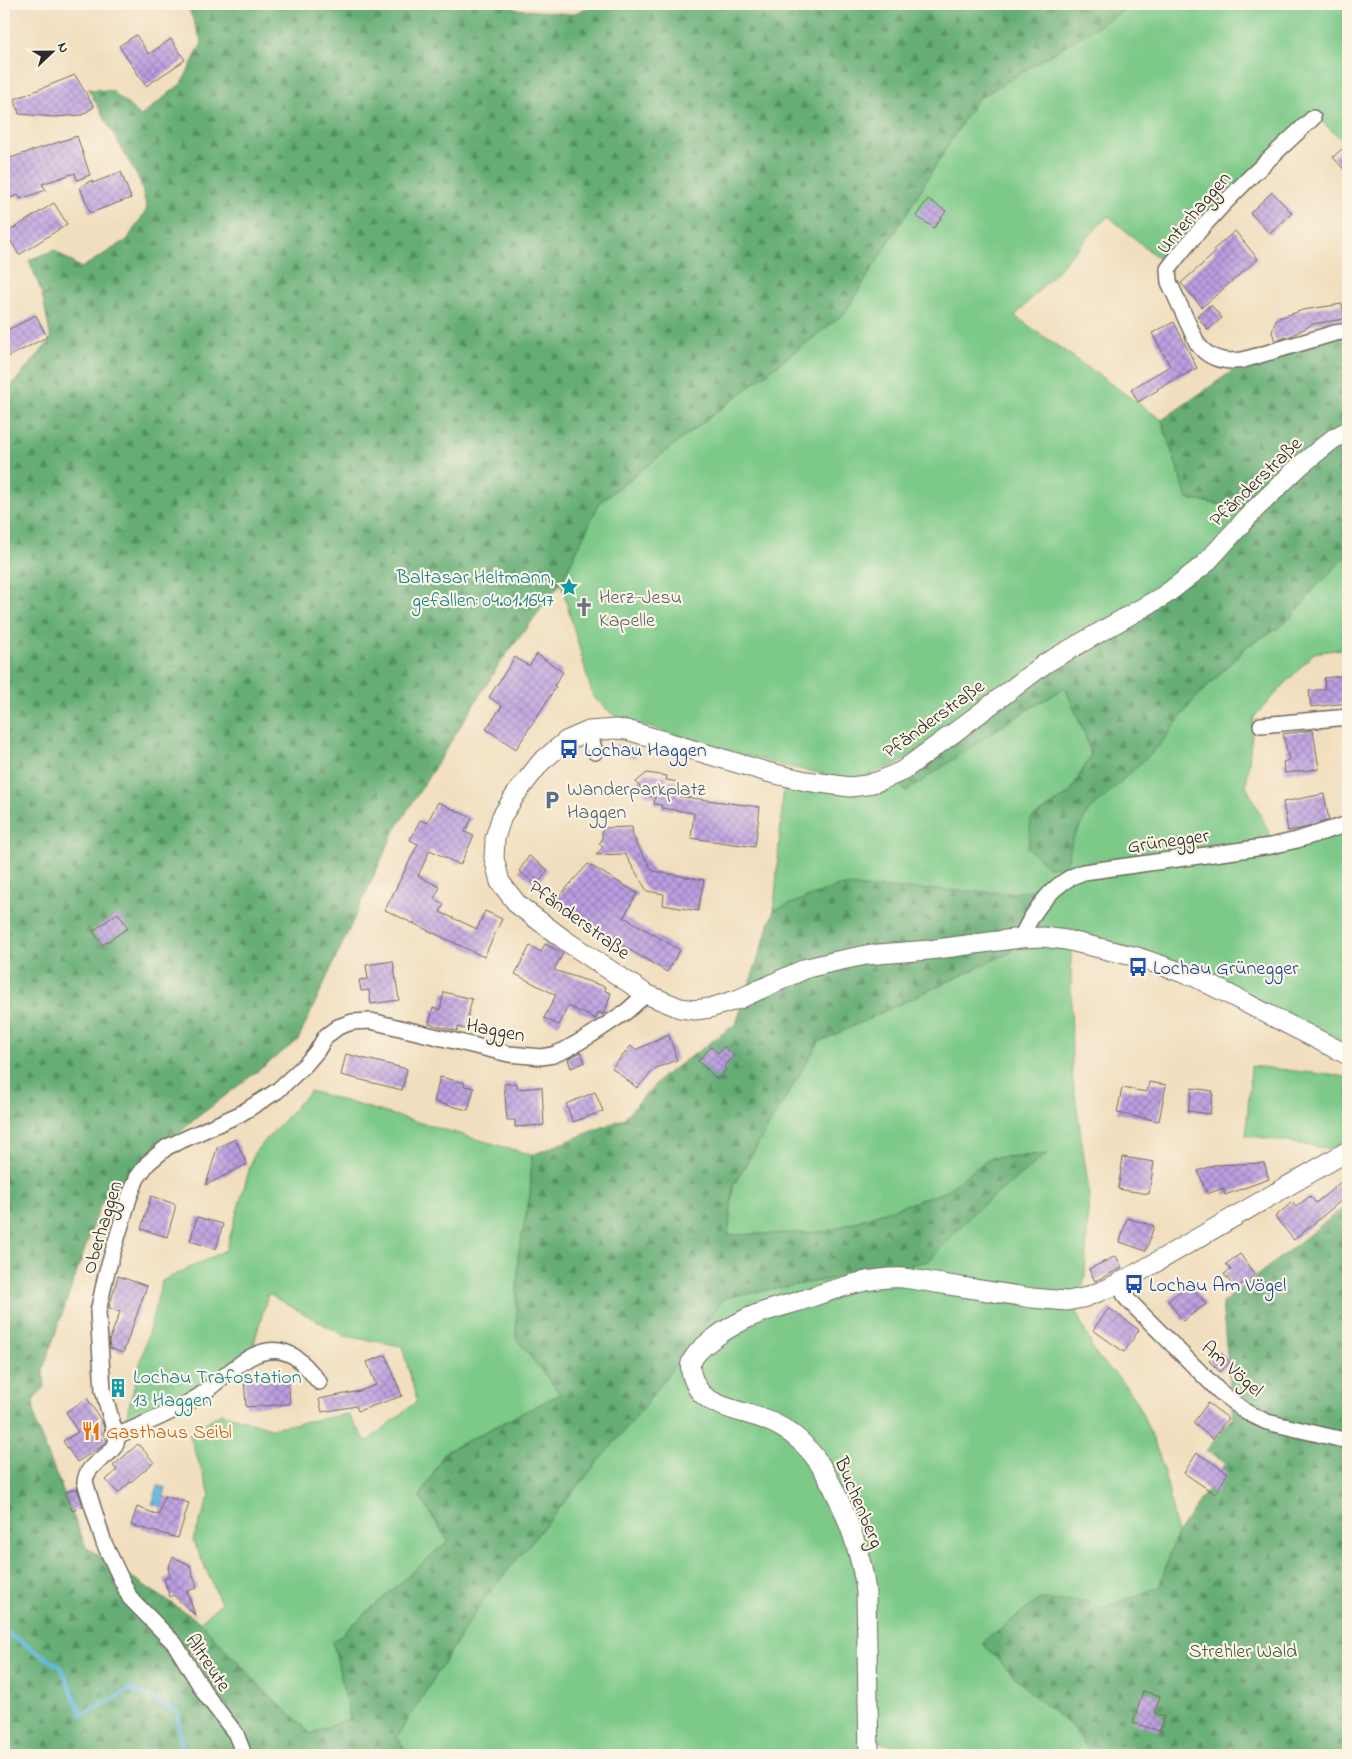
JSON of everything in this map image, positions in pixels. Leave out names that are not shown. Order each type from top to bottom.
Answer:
[{"type":"street","name":"Unterhaggen","points":[[1313,118],[1259,167],[1184,247],[1168,269],[1169,282],[1197,343],[1209,356],[1220,360],[1232,362],[1244,360],[1348,331]]},
{"type":"street","name":"Pfänderstraße","points":[[1348,431],[1333,438],[1302,464],[1254,510],[1206,564],[1166,595],[1046,663],[902,771],[866,785],[850,787],[806,781],[767,772],[635,732],[615,729],[589,730],[566,741],[541,762],[516,794],[502,816],[493,849],[496,869],[504,889],[518,905],[566,941],[646,994],[680,1008],[695,1010],[710,1008],[739,999],[807,968],[837,960],[1043,937],[1084,944],[1137,957],[1196,977],[1348,1055]]},
{"type":"street","points":[[1261,725],[1348,717]]},
{"type":"street","points":[[589,730],[595,752]]},
{"type":"street","name":"Grünegger","points":[[1021,938],[1031,918],[1061,883],[1084,872],[1271,846],[1348,824]]},
{"type":"street","name":"Haggen","points":[[326,1036],[344,1024],[371,1021],[509,1054],[541,1057],[565,1050],[591,1035],[635,1005],[646,994]]},
{"type":"street","name":"Oberhaggen","points":[[116,1436],[103,1390],[98,1312],[106,1275],[137,1178],[148,1163],[167,1146],[240,1114],[277,1091],[312,1058],[326,1036]]},
{"type":"street","points":[[1118,1283],[1348,1152]]},
{"type":"street","name":"Buchenberg","points":[[869,1755],[864,1573],[857,1546],[835,1492],[820,1463],[788,1431],[765,1419],[714,1402],[702,1394],[694,1381],[691,1363],[711,1341],[741,1321],[788,1304],[852,1285],[893,1278],[1032,1298],[1067,1301],[1083,1298],[1118,1283]]},
{"type":"street","name":"Am Vögel","points":[[1118,1283],[1127,1299],[1220,1391],[1246,1412],[1267,1422],[1348,1441]]},
{"type":"street","points":[[116,1436],[189,1402],[244,1360],[264,1352],[278,1351],[292,1355],[304,1364],[319,1382]]},
{"type":"street","name":"Altreute","points":[[116,1436],[117,1444],[89,1469],[85,1482],[104,1543],[130,1598],[175,1644],[206,1695],[236,1734],[244,1755]]},
{"type":"green space","points":[[187,4],[507,4],[515,9],[572,14],[599,4],[1134,4],[976,100],[845,313],[600,502],[561,583],[500,663],[394,832],[298,1040],[195,1119],[101,1203],[43,1369],[45,1386],[33,1401],[36,1425],[86,1547],[200,1622],[270,1697],[311,1734],[350,1718],[333,1642],[448,1541],[420,1497],[445,1452],[560,1394],[516,1338],[518,1257],[530,1195],[532,1155],[623,1119],[662,1077],[736,1024],[774,910],[839,886],[1012,893],[1046,888],[1011,952],[819,1042],[733,1186],[728,1235],[825,1232],[944,1192],[990,1158],[1047,1154],[975,1211],[929,1261],[724,1298],[647,1403],[483,1600],[397,1737],[409,1755],[4,1755],[4,390],[10,387],[51,340],[42,293],[29,260],[54,250],[81,268],[127,240],[147,209],[140,181],[88,89],[112,91],[141,116],[182,83],[202,43]]},
{"type":"green space","points":[[1134,4],[1348,4],[1348,145],[1310,111],[1164,263],[1108,216],[1015,316],[1162,420],[1187,499],[1246,509],[1202,557],[1164,587],[898,764],[854,780],[784,766],[617,718],[593,697],[561,583],[600,502],[845,313],[976,100]]},
{"type":"green space","points":[[1348,331],[1348,554],[1313,590],[1300,608],[1279,628],[1247,646],[1193,701],[1158,747],[1088,812],[1072,841],[1066,866],[1048,867],[1028,848],[1031,819],[1070,793],[1091,755],[1084,732],[1065,688],[1012,719],[906,792],[894,779],[1046,663],[1165,595],[1253,510],[1187,499],[1162,420],[1251,358]]},
{"type":"green space","points":[[1348,554],[1348,648],[1314,653],[1254,717],[1246,786],[1279,852],[1348,831],[1348,1048],[1207,974],[1071,947],[1072,1074],[1089,1191],[1085,1275],[1077,1314],[1096,1355],[1122,1381],[1137,1401],[1159,1454],[1177,1534],[1159,1587],[1102,1609],[1088,1601],[983,1643],[1034,1696],[1073,1727],[1092,1755],[959,1755],[870,1742],[869,1755],[409,1755],[397,1737],[483,1600],[647,1403],[724,1298],[929,1261],[975,1211],[1046,1154],[990,1158],[944,1192],[825,1232],[728,1235],[733,1186],[819,1042],[1011,952],[1045,888],[1012,893],[839,886],[774,910],[784,783],[863,795],[894,779],[906,791],[1012,719],[1065,688],[1084,732],[1091,755],[1070,793],[1031,819],[1066,866],[1072,841],[1088,812],[1158,747],[1193,701],[1247,646],[1279,627],[1300,608],[1313,590]]},
{"type":"green space","points":[[1251,1066],[1348,1077],[1348,1139],[1330,1149],[1246,1135]]},
{"type":"green space","points":[[310,1091],[532,1155],[530,1195],[518,1257],[516,1338],[560,1394],[445,1452],[420,1497],[448,1541],[333,1642],[350,1718],[310,1734],[270,1697],[200,1622],[221,1603],[193,1540],[210,1495],[189,1434],[221,1413],[271,1428],[348,1414],[367,1442],[417,1401],[402,1346],[345,1336],[268,1294],[253,1347],[186,1397],[125,1421],[162,1281],[226,1250],[254,1153]]},
{"type":"green space","name":"Strehler Wald","points":[[1348,1204],[1348,1755],[1092,1755],[1073,1727],[1034,1696],[982,1643],[1038,1600],[1088,1601],[1102,1609],[1159,1587],[1177,1534],[1226,1463],[1206,1451],[1233,1416],[1222,1303]]},
{"type":"water","points":[[615,745],[636,748],[635,757],[614,753]]},
{"type":"water","points":[[158,1486],[166,1488],[161,1507],[152,1504]]},
{"type":"building","points":[[136,35],[149,54],[171,39],[185,60],[146,86],[119,46]]},
{"type":"building","points":[[75,75],[94,107],[82,115],[54,117],[19,114],[15,99]]},
{"type":"building","points":[[77,136],[90,175],[77,180],[75,173],[42,184],[46,190],[20,199],[19,195],[4,200],[4,160]]},
{"type":"building","points":[[1342,149],[1348,155],[1348,174],[1333,157]]},
{"type":"building","points":[[121,172],[131,198],[90,213],[80,187],[92,180],[93,183]]},
{"type":"building","points":[[1272,192],[1292,213],[1270,234],[1250,213]]},
{"type":"building","points":[[928,199],[946,211],[934,228],[916,216]]},
{"type":"building","points":[[54,203],[67,224],[19,255],[6,233]]},
{"type":"building","points":[[1235,231],[1258,259],[1202,307],[1181,283],[1215,253],[1213,250]]},
{"type":"building","points":[[1342,304],[1344,319],[1313,324],[1293,335],[1275,341],[1272,332],[1276,319],[1303,310]]},
{"type":"building","points":[[1211,305],[1222,318],[1208,330],[1197,316]]},
{"type":"building","points":[[36,315],[47,337],[4,359],[4,332]]},
{"type":"building","points":[[1174,322],[1197,368],[1157,389],[1138,402],[1131,389],[1170,366],[1152,333]]},
{"type":"building","points":[[537,654],[563,672],[554,686],[556,687],[516,749],[486,729],[502,706],[489,697],[515,657],[529,666]]},
{"type":"building","points":[[1348,675],[1348,703],[1311,707],[1309,691],[1325,689],[1324,678]]},
{"type":"building","points":[[1313,730],[1319,769],[1285,773],[1283,762],[1289,760],[1283,734]]},
{"type":"building","points":[[647,773],[667,776],[666,780],[679,782],[677,796],[760,807],[755,847],[691,838],[694,813],[661,808],[662,805],[654,804],[655,797],[647,796],[636,782]]},
{"type":"building","points":[[1324,794],[1329,820],[1305,828],[1288,831],[1283,802]]},
{"type":"building","points":[[438,802],[472,818],[465,832],[474,836],[460,865],[430,850],[418,876],[440,887],[434,899],[444,904],[440,912],[477,929],[485,911],[502,919],[484,957],[385,910],[418,844],[410,840],[420,820],[427,823]]},
{"type":"building","points":[[632,827],[635,842],[653,871],[704,880],[698,911],[663,905],[664,894],[647,891],[625,854],[596,855],[603,847],[599,844],[602,840],[602,828]]},
{"type":"building","points":[[529,856],[548,870],[537,885],[519,871]]},
{"type":"building","points":[[588,864],[637,893],[624,917],[680,950],[667,972],[552,904]]},
{"type":"building","points":[[118,913],[128,928],[102,945],[93,931]]},
{"type":"building","points":[[545,944],[563,953],[554,970],[606,987],[605,991],[611,993],[604,1014],[598,1012],[596,1019],[568,1006],[559,1025],[544,1018],[556,995],[515,974],[530,946],[541,952]]},
{"type":"building","points":[[393,961],[399,1000],[371,1004],[369,990],[361,991],[359,980],[368,979],[366,965]]},
{"type":"building","points":[[444,992],[472,999],[465,1029],[458,1027],[457,1031],[429,1024],[433,1008],[440,1010]]},
{"type":"building","points":[[669,1035],[677,1060],[656,1068],[637,1088],[612,1068],[631,1046],[635,1050]]},
{"type":"building","points":[[711,1047],[718,1053],[724,1047],[734,1056],[724,1067],[726,1069],[717,1079],[698,1061]]},
{"type":"building","points":[[581,1052],[585,1062],[571,1068],[568,1059]]},
{"type":"building","points":[[346,1054],[407,1069],[402,1090],[341,1075]]},
{"type":"building","points":[[440,1077],[465,1083],[464,1086],[474,1088],[468,1110],[434,1102]]},
{"type":"building","points":[[1149,1082],[1166,1085],[1159,1121],[1117,1113],[1122,1088],[1147,1092]]},
{"type":"building","points":[[517,1083],[517,1089],[542,1087],[544,1125],[515,1127],[515,1120],[507,1120],[504,1084]]},
{"type":"building","points":[[1192,1088],[1213,1091],[1210,1114],[1188,1111]]},
{"type":"building","points":[[595,1092],[603,1111],[573,1122],[566,1104]]},
{"type":"building","points":[[235,1139],[247,1164],[206,1185],[217,1148]]},
{"type":"building","points":[[1123,1157],[1154,1162],[1149,1194],[1118,1189]]},
{"type":"building","points":[[1264,1163],[1269,1179],[1225,1195],[1223,1188],[1207,1194],[1198,1171],[1214,1165]]},
{"type":"building","points":[[1348,1176],[1348,1195],[1294,1240],[1275,1217],[1292,1202],[1296,1207],[1310,1196],[1316,1203]]},
{"type":"building","points":[[151,1196],[175,1204],[167,1237],[141,1229]]},
{"type":"building","points":[[197,1217],[223,1224],[216,1249],[190,1241]]},
{"type":"building","points":[[1127,1218],[1154,1226],[1146,1251],[1120,1242]]},
{"type":"building","points":[[1240,1254],[1255,1275],[1235,1289],[1224,1274],[1231,1270],[1226,1264]]},
{"type":"building","points":[[1116,1256],[1122,1268],[1095,1281],[1089,1269]]},
{"type":"building","points":[[118,1276],[147,1286],[123,1353],[110,1348],[109,1341],[120,1312],[109,1308]]},
{"type":"building","points":[[1190,1283],[1206,1304],[1183,1321],[1168,1301]]},
{"type":"building","points":[[1109,1308],[1139,1330],[1124,1352],[1093,1330]]},
{"type":"building","points":[[1218,1351],[1230,1362],[1220,1372],[1209,1361]]},
{"type":"building","points":[[386,1355],[402,1396],[358,1411],[356,1406],[322,1412],[319,1399],[360,1391],[376,1385],[367,1362]]},
{"type":"building","points":[[288,1376],[290,1404],[246,1407],[244,1378]]},
{"type":"building","name":"Gasthaus Seibl","points":[[87,1398],[102,1422],[105,1431],[102,1433],[107,1441],[104,1445],[77,1462],[63,1441],[78,1432],[66,1412]]},
{"type":"building","points":[[1208,1403],[1228,1418],[1213,1439],[1193,1423]]},
{"type":"building","points":[[138,1444],[154,1462],[118,1493],[106,1480],[117,1470],[113,1466]]},
{"type":"building","points":[[1197,1453],[1228,1473],[1215,1494],[1184,1473]]},
{"type":"building","points":[[77,1488],[83,1506],[72,1511],[64,1493]]},
{"type":"building","points":[[164,1496],[189,1503],[178,1538],[131,1525],[137,1507],[159,1515]]},
{"type":"building","points":[[173,1557],[190,1565],[197,1588],[187,1591],[195,1615],[173,1595],[170,1597],[164,1579],[170,1577],[168,1568]]},
{"type":"building","points":[[1143,1691],[1160,1696],[1154,1713],[1164,1716],[1160,1731],[1133,1723]]},
{"type":"waterway","points":[[4,1630],[61,1667],[82,1715],[131,1689],[177,1711],[182,1755]]},
{"type":"place","name":"Baltasar Heltmann, gefallen: 04.01.1647","points":[[569,587]]},
{"type":"place","name":"Herz-Jesu Kapelle","points":[[584,607]]},
{"type":"place","name":"Lochau Haggen","points":[[569,749]]},
{"type":"place","name":"Wanderparkplatz Haggen","points":[[552,800]]},
{"type":"place","name":"Lochau Grünegger","points":[[1138,967]]},
{"type":"place","name":"Lochau Am Vögel","points":[[1134,1284]]},
{"type":"place","name":"Lochau Trafostation 13 Haggen","points":[[118,1388]]},
{"type":"place","name":"Gasthaus Seibl","points":[[91,1431]]}]
